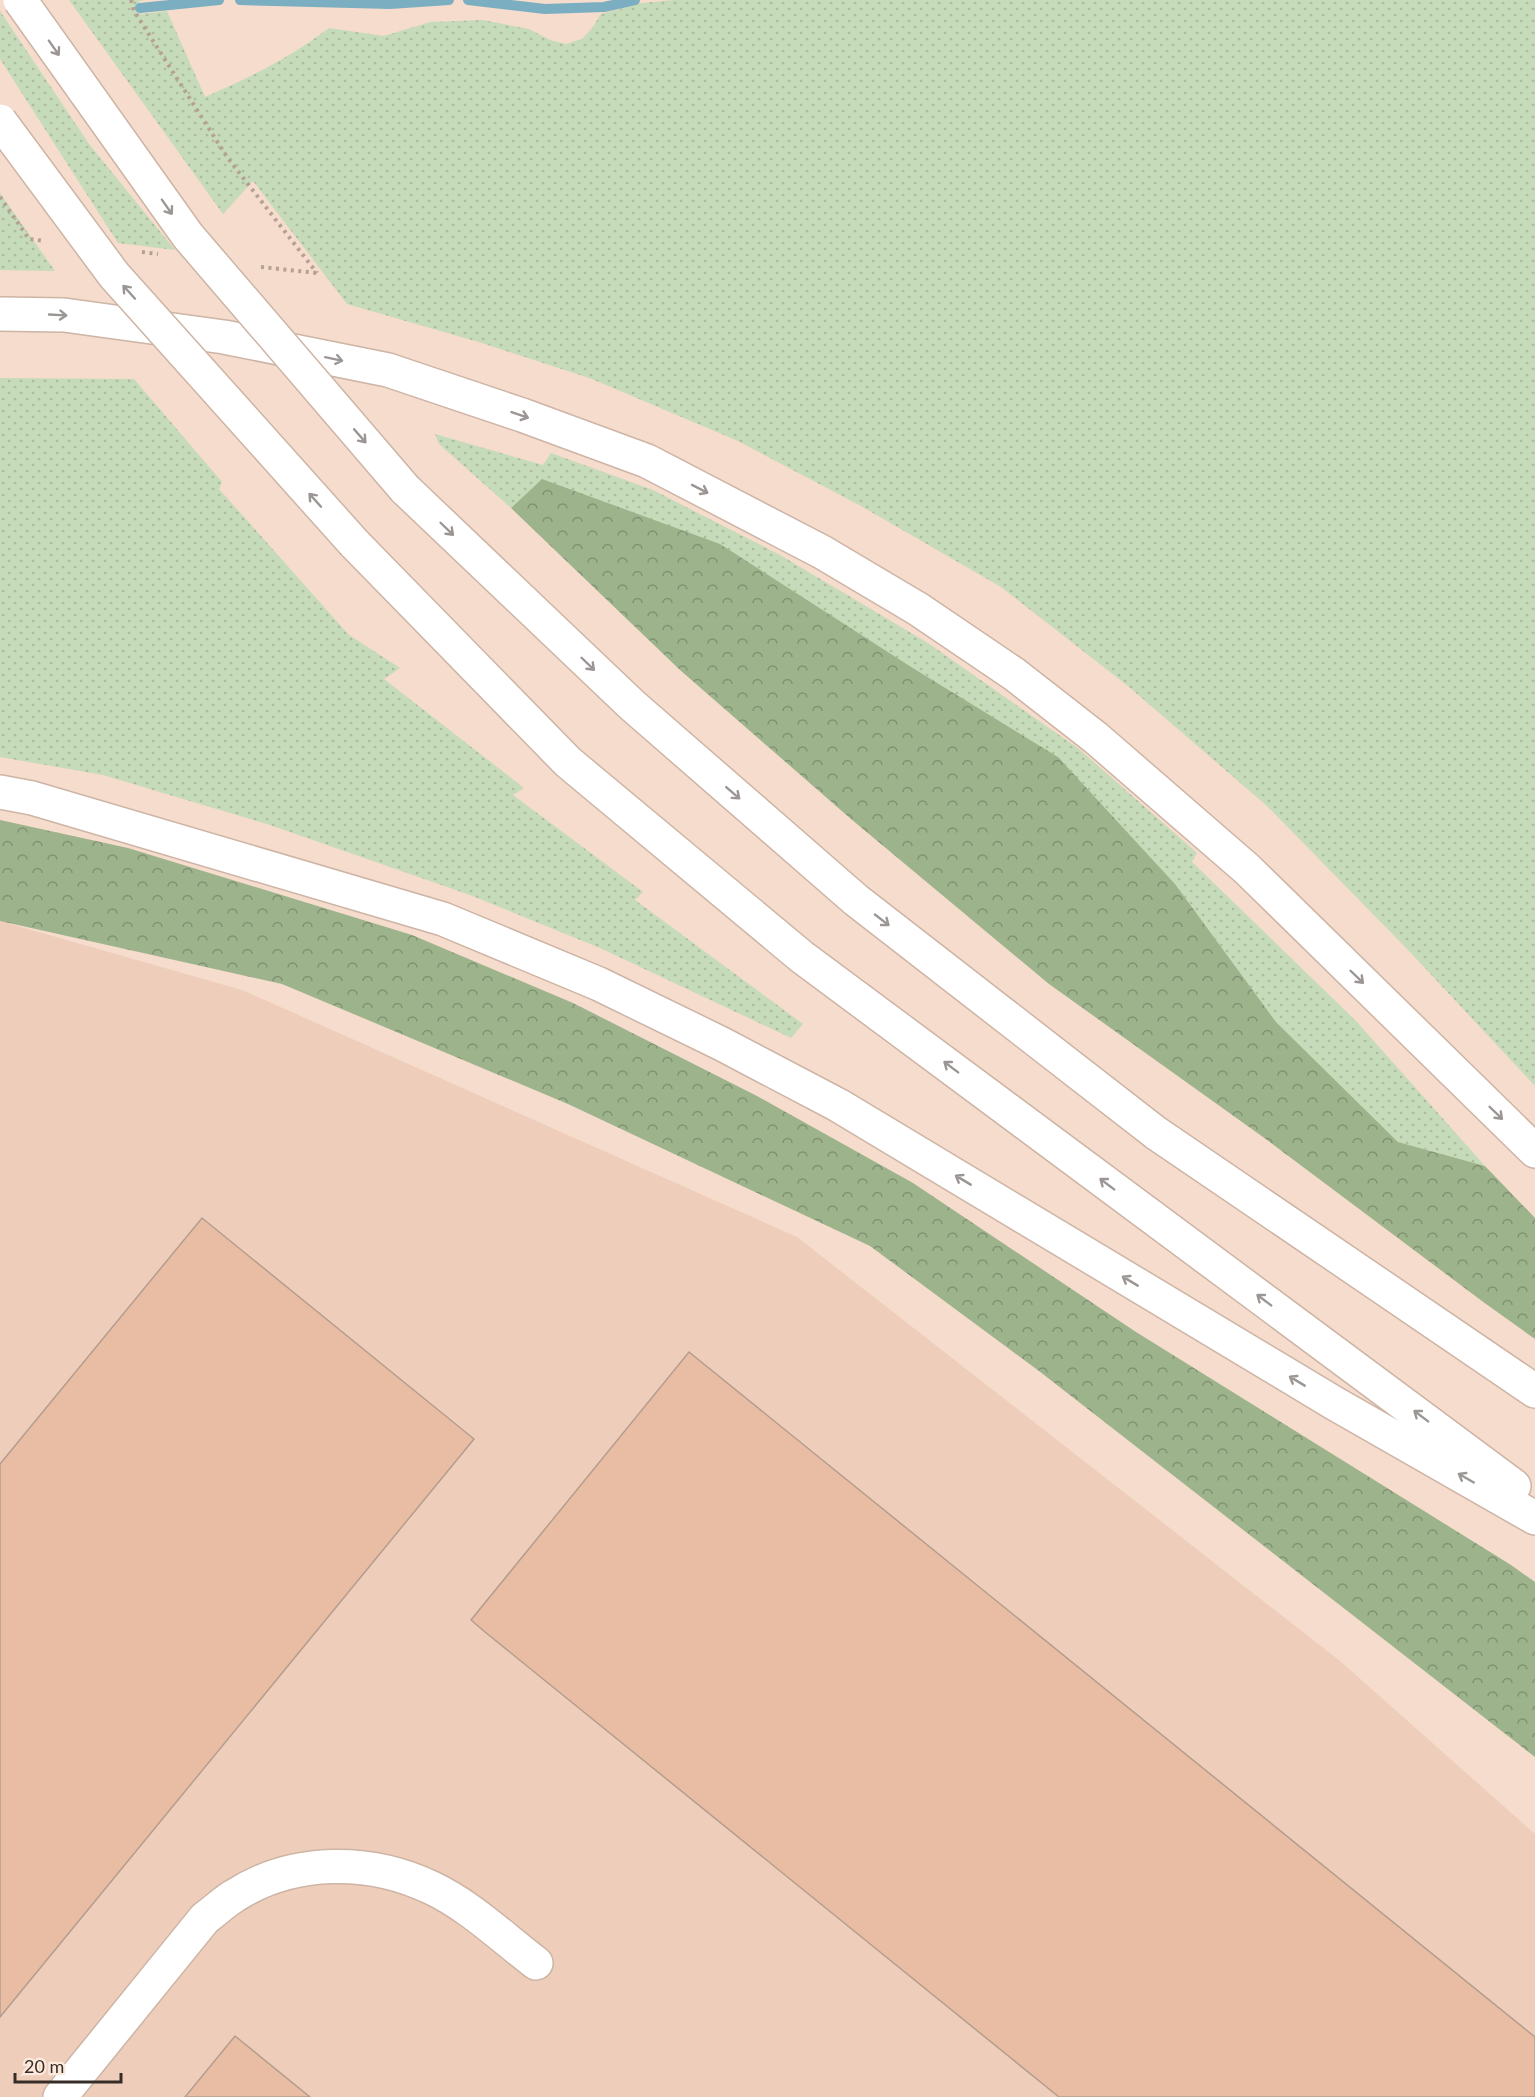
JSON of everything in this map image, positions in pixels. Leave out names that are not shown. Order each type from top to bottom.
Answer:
[{"type":"main road","points":[[20,0],[188,236],[405,489],[632,705],[856,900],[1156,1133],[1535,1391]]},
{"type":"main road","points":[[0,121],[114,275],[354,543],[568,762],[802,957],[1535,1501]]},
{"type":"main road","points":[[0,314],[64,315],[224,337],[388,370],[522,415],[647,461],[822,552],[918,609],[1014,674],[1096,738],[1247,869],[1535,1151]]},
{"type":"main road","points":[[0,792],[32,798],[444,920],[599,984],[722,1044],[838,1106],[1334,1403],[1535,1518]]},
{"type":"main road","points":[[60,2097],[206,1918],[234,1896],[268,1879],[285,1874],[303,1869],[334,1866],[358,1867],[400,1876],[432,1888],[464,1907],[536,1963]]},
{"type":"path","points":[[131,0],[134,11],[227,157],[317,273]]},
{"type":"path","points":[[0,197],[29,239]]},
{"type":"shaded area","points":[[0,921],[242,990],[797,1237],[1340,1661],[1535,1834],[1535,2097],[0,2097]]},
{"type":"green space","points":[[69,0],[145,0],[139,1],[141,14],[167,11],[205,97],[269,66],[329,28],[384,36],[430,22],[483,20],[529,29],[550,40],[566,44],[582,39],[601,14],[642,3],[674,0],[1535,0],[1535,1086],[1410,952],[1267,806],[1128,686],[1001,587],[861,506],[738,441],[592,379],[482,343],[347,304],[253,181],[223,214]]},
{"type":"green space","points":[[0,11],[89,144],[175,250],[118,243],[0,59]]},
{"type":"green space","points":[[0,193],[55,271],[0,270]]},
{"type":"green space","points":[[0,378],[134,379],[222,482],[219,489],[349,635],[400,668],[384,679],[524,788],[513,795],[643,892],[635,900],[803,1024],[791,1038],[600,948],[470,895],[270,825],[103,775],[0,757]]},
{"type":"green space","points":[[435,434],[543,465],[551,453],[653,490],[780,555],[928,643],[1079,749],[1197,853],[1192,862],[1356,1021],[1485,1166],[1398,1142],[1276,1022],[1175,884],[1058,757],[908,665],[540,481],[511,508],[439,444]]},
{"type":"green space","points":[[542,479],[720,544],[908,665],[1058,757],[1175,884],[1276,1022],[1398,1142],[1485,1166],[1535,1218],[1535,1339],[1263,1137],[1049,984],[851,819],[680,670],[511,508]]},
{"type":"green space","points":[[0,820],[128,848],[412,935],[573,1003],[757,1096],[913,1183],[1136,1332],[1535,1582],[1535,1757],[1039,1371],[870,1246],[568,1104],[282,984],[0,921]]},
{"type":"building","points":[[202,1218],[474,1439],[0,2017],[0,1464]]},
{"type":"building","points":[[689,1352],[1535,2037],[1535,2097],[1059,2097],[471,1620]]},
{"type":"building","points":[[235,2036],[310,2097],[185,2097]]},
{"type":"waterway","points":[[140,8],[219,0]]},
{"type":"waterway","points":[[240,0],[390,4],[449,0]]},
{"type":"waterway","points":[[468,0],[545,9],[604,7],[635,0]]}]
